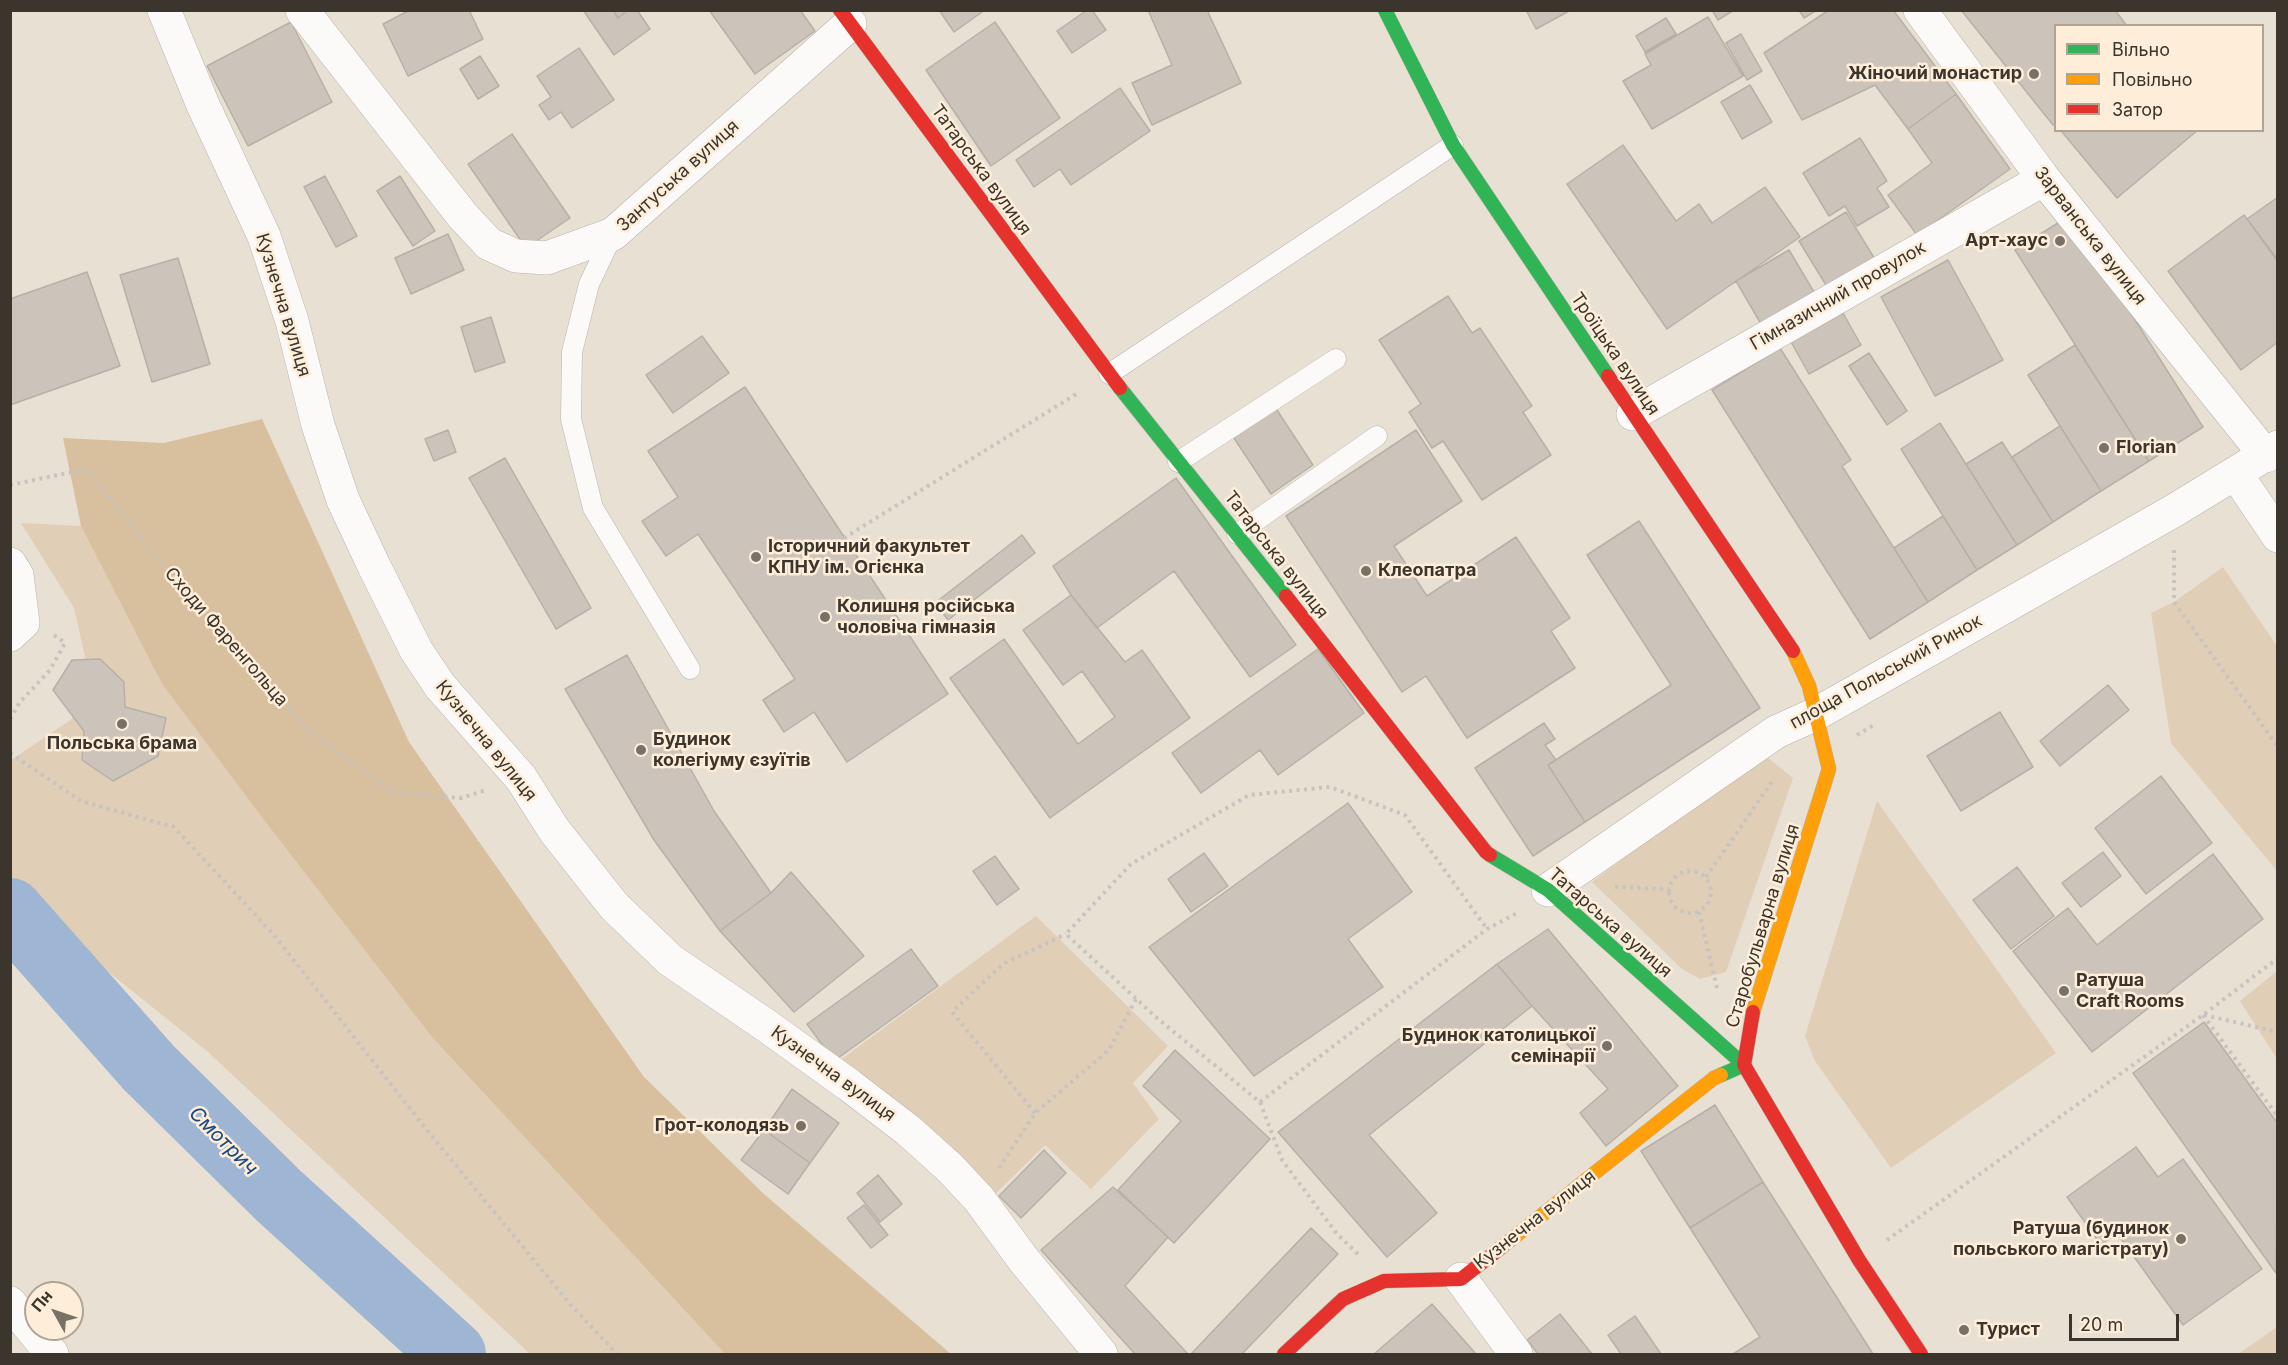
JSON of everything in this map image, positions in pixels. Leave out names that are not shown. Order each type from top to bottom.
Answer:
[{"type":"street","name":"Кузнечна вулиця","points":[[164,10],[204,105],[264,236],[292,321],[318,425],[344,500],[374,567],[416,650],[428,668],[465,716],[521,778],[555,830],[614,906],[670,960],[764,1024],[909,1131],[950,1168],[979,1199],[1023,1259],[1101,1354]]},
{"type":"street","name":"Зантуська вулиця","points":[[302,10],[462,215],[489,244],[516,256],[547,258],[613,234],[845,17]]},
{"type":"street","name":"Троїцька вулиця","points":[[1385,10],[1453,145],[1793,651],[1809,686],[1816,714]]},
{"type":"street","name":"Зарванська вулиця","points":[[1920,10],[2044,179],[2272,452]]},
{"type":"street","name":"Татарська вулиця","points":[[845,17],[1109,374],[1486,852],[1548,890],[1744,1065]]},
{"type":"street","name":"Гімназичний провулок","points":[[1633,414],[2044,179]]},
{"type":"street","name":"площа Польський Ринок","points":[[1548,890],[1776,732],[1816,714],[2175,510],[2272,452]]},
{"type":"street","points":[[2236,474],[2277,536]]},
{"type":"street","points":[[10,564],[17,575],[23,623],[10,635]]},
{"type":"street","name":"Старобульварна вулиця","points":[[1744,1065],[1750,1020],[1829,769],[1816,714]]},
{"type":"street","name":"Кузнечна вулиця","points":[[1284,1354],[1343,1299],[1384,1281],[1461,1279],[1714,1078],[1744,1065]]},
{"type":"street","points":[[1744,1065],[1859,1260],[1921,1354]]},
{"type":"street","points":[[1461,1279],[1516,1354]]},
{"type":"street","points":[[10,1303],[52,1354]]},
{"type":"lane","points":[[1109,374],[1453,145]]},
{"type":"lane","points":[[613,234],[589,284],[572,352],[571,419],[593,508],[690,669]]},
{"type":"lane","points":[[1178,462],[1336,359]]},
{"type":"lane","points":[[1237,534],[1377,436]]},
{"type":"path","points":[[844,538],[1109,374]]},
{"type":"path","name":"Сходи Фаренгольца","points":[[10,485],[87,469],[175,580],[308,730],[393,792],[461,798]]},
{"type":"path","points":[[2175,510],[2174,602],[2277,747]]},
{"type":"path","points":[[10,719],[20,702],[50,670]]},
{"type":"path","points":[[1854,746],[1857,735],[1876,724]]},
{"type":"path","points":[[10,753],[81,801],[174,827],[274,935],[430,1134],[570,1304],[617,1354]]},
{"type":"path","points":[[1706,877],[1777,775]]},
{"type":"path","points":[[1035,1113],[952,1012],[1003,964],[1066,934],[1131,864],[1249,795],[1330,787],[1405,815],[1487,929]]},
{"type":"path","points":[[1687,870],[1706,877],[1711,897],[1708,904],[1699,912],[1689,913],[1676,908],[1671,903],[1669,889],[1675,876],[1687,870]]},
{"type":"path","points":[[1613,887],[1669,889]]},
{"type":"path","points":[[1699,912],[1718,996]]},
{"type":"path","points":[[1260,1102],[1487,929],[1516,913]]},
{"type":"path","points":[[1066,934],[1158,1019],[1260,1102],[1282,1160],[1337,1234],[1384,1281]]},
{"type":"path","points":[[1859,1260],[2203,1015],[2277,958]]},
{"type":"path","points":[[979,1199],[1035,1113],[1109,1050],[1136,999]]},
{"type":"path","points":[[2203,1015],[2277,1032]]},
{"type":"path","points":[[2203,1015],[2277,1117]]},
{"type":"shaded area","points":[[262,419],[409,742],[644,1077],[765,1195],[951,1354],[725,1354],[431,1036],[162,684],[81,526],[63,438],[164,443]]},
{"type":"shaded area","points":[[21,523],[81,526],[162,684],[431,1036],[725,1354],[530,1354],[207,1051],[39,916],[11,881],[11,760],[72,719],[89,675],[74,608]]},
{"type":"shaded area","points":[[2223,567],[2277,646],[2277,871],[2171,743],[2151,613],[2174,602]]},
{"type":"shaded area","points":[[1763,754],[1793,778],[1726,972],[1700,979],[1682,969],[1592,882]]},
{"type":"shaded area","points":[[1877,801],[2056,1053],[1891,1168],[1815,1061],[1805,1036]]},
{"type":"shaded area","points":[[1036,916],[1168,1046],[1133,1083],[1159,1119],[1091,1189],[1045,1145],[994,1195],[835,1064]]},
{"type":"shaded area","points":[[2277,971],[2277,1059],[2240,1001]]},
{"type":"shaded area","points":[[2277,1327],[2277,1354],[2238,1354]]},
{"type":"building","points":[[410,10],[469,10],[483,39],[408,76],[383,24]]},
{"type":"building","points":[[583,10],[613,10],[618,18],[628,10],[637,10],[650,29],[614,55]]},
{"type":"building","points":[[613,10],[628,10],[618,18]]},
{"type":"building","points":[[709,10],[800,10],[815,31],[755,74]]},
{"type":"building","points":[[939,10],[985,10],[954,32]]},
{"type":"building","points":[[1087,10],[1092,10],[1106,30],[1072,53],[1057,31]]},
{"type":"building","points":[[1148,10],[1207,10],[1241,83],[1152,125],[1132,83],[1172,65]]},
{"type":"building","points":[[1526,10],[1571,10],[1536,29]]},
{"type":"building","points":[[1712,10],[1734,10],[1718,20]]},
{"type":"building","points":[[1799,10],[1817,10],[1804,18]]},
{"type":"building","points":[[1829,10],[1893,10],[1956,94],[1908,129],[1875,85],[1802,120],[1764,53]]},
{"type":"building","name":"Жіночий монастир","points":[[1961,10],[2115,10],[2126,24],[2054,24],[2053,125]]},
{"type":"building","points":[[1708,17],[1743,76],[1652,129],[1623,81],[1651,65],[1645,54]]},
{"type":"building","points":[[1666,18],[1676,34],[1645,52],[1636,36]]},
{"type":"building","points":[[291,22],[332,102],[248,146],[207,66]]},
{"type":"building","points":[[995,22],[1060,118],[991,166],[926,70]]},
{"type":"building","points":[[1741,34],[1762,71],[1747,80],[1726,43]]},
{"type":"building","points":[[579,48],[614,100],[572,128],[561,112],[549,120],[539,105],[551,97],[537,76]]},
{"type":"building","points":[[480,56],[499,86],[478,99],[460,69]]},
{"type":"building","points":[[1750,85],[1772,122],[1742,139],[1721,102]]},
{"type":"building","points":[[1120,88],[1150,131],[1071,185],[1060,169],[1034,187],[1016,160]]},
{"type":"building","points":[[1956,94],[2010,169],[1917,235],[1888,195],[1932,163],[1908,129]]},
{"type":"building","points":[[2062,132],[2196,132],[2117,198]]},
{"type":"building","points":[[512,134],[570,218],[526,248],[468,164]]},
{"type":"building","points":[[1860,138],[1887,181],[1877,188],[1889,207],[1857,226],[1845,206],[1829,216],[1803,173]]},
{"type":"building","points":[[1623,145],[1676,221],[1699,204],[1712,223],[1765,187],[1800,237],[1667,329],[1567,184]]},
{"type":"building","points":[[325,176],[357,236],[336,247],[304,187]]},
{"type":"building","points":[[400,176],[435,231],[413,246],[377,191]]},
{"type":"building","points":[[2278,197],[2278,258],[2276,259],[2247,219]]},
{"type":"building","points":[[1846,212],[1876,261],[1829,290],[1799,241]]},
{"type":"building","points":[[2244,215],[2278,260],[2278,342],[2241,370],[2168,271]]},
{"type":"building","points":[[2069,216],[2203,427],[2149,461],[2015,250]]},
{"type":"building","points":[[448,234],[464,270],[411,294],[395,258]]},
{"type":"building","points":[[1789,250],[1814,292],[1761,324],[1736,281]]},
{"type":"building","points":[[178,258],[210,364],[152,382],[120,275]]},
{"type":"building","points":[[1948,260],[2003,360],[1935,396],[1881,297]]},
{"type":"building","points":[[87,272],[120,366],[10,405],[10,299]]},
{"type":"building","points":[[1448,296],[1472,333],[1480,328],[1532,406],[1523,412],[1551,455],[1482,500],[1443,441],[1432,448],[1409,412],[1421,404],[1379,340]]},
{"type":"building","points":[[1843,313],[1861,345],[1809,374],[1791,342]]},
{"type":"building","points":[[491,317],[505,362],[475,372],[461,327]]},
{"type":"building","points":[[702,336],[729,373],[673,413],[646,375]]},
{"type":"building","points":[[2075,345],[2149,461],[2101,491],[2028,375]]},
{"type":"building","points":[[1780,348],[1851,460],[1842,466],[1928,602],[1870,639],[1712,390]]},
{"type":"building","points":[[1869,353],[1907,411],[1887,425],[1849,366]]},
{"type":"building","name":"Колишня російська чоловіча гімназія","points":[[745,387],[948,694],[847,762],[814,712],[784,732],[763,700],[795,679],[698,534],[666,556],[642,521],[678,497],[648,451]]},
{"type":"building","points":[[1275,407],[1313,465],[1271,494],[1232,435]]},
{"type":"building","points":[[1940,423],[2017,545],[1977,570],[1901,449]]},
{"type":"building","points":[[2060,426],[2101,491],[2053,522],[2012,457]]},
{"type":"building","points":[[448,430],[456,452],[434,461],[425,439]]},
{"type":"building","name":"Клеопатра","points":[[1416,430],[1462,501],[1394,546],[1427,596],[1516,537],[1570,618],[1551,631],[1575,668],[1467,738],[1426,676],[1402,692],[1286,516]]},
{"type":"building","points":[[2002,442],[2053,522],[2017,545],[1966,464]]},
{"type":"building","points":[[505,458],[591,608],[556,629],[469,478]]},
{"type":"building","points":[[1176,478],[1296,645],[1250,677],[1174,571],[1097,628],[1071,595],[1053,566]]},
{"type":"building","points":[[1943,516],[1977,570],[1928,602],[1894,548]]},
{"type":"building","points":[[1639,521],[1760,708],[1585,822],[1548,765],[1671,685],[1587,555]]},
{"type":"building","points":[[1022,535],[1035,553],[948,620],[935,603]]},
{"type":"building","points":[[1071,595],[1125,662],[1142,650],[1190,718],[1050,818],[950,678],[1004,639],[1078,744],[1115,717],[1082,671],[1063,685],[1023,630]]},
{"type":"building","points":[[1318,649],[1364,713],[1278,775],[1260,750],[1201,793],[1172,753]]},
{"type":"building","name":"Будинок колегіуму єзуїтів","points":[[627,655],[714,811],[771,893],[720,931],[654,840],[565,689]]},
{"type":"building","name":"Польська брама","points":[[100,659],[124,682],[125,707],[166,718],[158,756],[113,781],[82,760],[84,731],[53,690],[72,660]]},
{"type":"building","points":[[2108,685],[2129,710],[2060,766],[2040,741]]},
{"type":"building","points":[[2000,712],[2033,767],[1961,811],[1927,756]]},
{"type":"building","points":[[1544,723],[1555,739],[1545,745],[1556,760],[1548,765],[1585,822],[1533,856],[1475,768]]},
{"type":"building","points":[[2161,776],[2212,843],[2146,894],[2095,828]]},
{"type":"building","points":[[1348,803],[1412,892],[1348,939],[1383,987],[1254,1076],[1149,947]]},
{"type":"building","points":[[2103,852],[2121,876],[2081,907],[2062,883]]},
{"type":"building","points":[[1204,853],[1228,886],[1191,912],[1168,879]]},
{"type":"building","points":[[2213,854],[2263,919],[2092,1052],[2013,951],[2068,908],[2097,945]]},
{"type":"building","points":[[995,856],[1019,889],[997,905],[973,871]]},
{"type":"building","points":[[2017,867],[2054,916],[2011,949],[1973,900]]},
{"type":"building","points":[[791,872],[864,956],[794,1012],[720,931],[771,893]]},
{"type":"building","name":"Будинок католицької семінарії","points":[[1548,929],[1678,1086],[1606,1146],[1580,1113],[1608,1089],[1497,964]]},
{"type":"building","points":[[911,949],[938,986],[834,1061],[807,1024]]},
{"type":"building","points":[[1497,964],[1532,1006],[1369,1135],[1437,1213],[1387,1257],[1278,1132]]},
{"type":"building","points":[[2204,1022],[2278,1124],[2276,1273],[2133,1073]]},
{"type":"building","points":[[1175,1050],[1270,1139],[1174,1243],[1118,1190],[1181,1121],[1143,1086]]},
{"type":"building","name":"Грот-колодязь","points":[[792,1089],[839,1123],[810,1163],[764,1130]]},
{"type":"building","points":[[1715,1105],[1763,1182],[1690,1228],[1641,1151]]},
{"type":"building","points":[[764,1130],[810,1163],[788,1194],[741,1160]]},
{"type":"building","name":"Ратуша (будинок польського магістрату)","points":[[2136,1147],[2158,1177],[2183,1159],[2262,1269],[2183,1325],[2117,1233],[2101,1245],[2067,1197]]},
{"type":"building","points":[[1044,1150],[1066,1173],[1021,1218],[999,1196]]},
{"type":"building","points":[[878,1175],[902,1204],[880,1222],[857,1193]]},
{"type":"building","points":[[1763,1182],[1873,1354],[1733,1354],[1760,1337],[1690,1228]]},
{"type":"building","points":[[1113,1187],[1168,1237],[1125,1286],[1188,1354],[1135,1354],[1041,1250]]},
{"type":"building","points":[[864,1205],[888,1235],[871,1248],[847,1218]]},
{"type":"building","points":[[1311,1228],[1338,1254],[1242,1354],[1191,1354]]},
{"type":"building","points":[[1432,1304],[1476,1354],[1374,1354]]},
{"type":"building","points":[[1560,1314],[1592,1354],[1538,1354],[1527,1340]]},
{"type":"building","points":[[1635,1316],[1661,1354],[1621,1354],[1608,1335]]},
{"type":"waterway","name":"Смотрич","points":[[10,911],[149,1068],[279,1196],[453,1354]]},
{"type":"traffic: fast","points":[[1385,10],[1453,145],[1608,376]]},
{"type":"traffic: fast","points":[[1120,388],[1286,596]]},
{"type":"traffic: fast","points":[[1490,855],[1548,890],[1744,1065],[1721,1075]]},
{"type":"traffic: slow","points":[[1753,1012],[1829,769],[1809,686],[1793,651]]},
{"type":"traffic: slow","points":[[1503,1246],[1714,1078],[1721,1075]]},
{"type":"traffic: jam","points":[[840,10],[1120,388]]},
{"type":"traffic: jam","points":[[1608,376],[1793,651]]},
{"type":"traffic: jam","points":[[1286,596],[1490,855]]},
{"type":"traffic: jam","points":[[1753,1012],[1744,1065],[1859,1260],[1921,1354]]},
{"type":"traffic: jam","points":[[1284,1354],[1343,1299],[1384,1281],[1461,1279],[1503,1246]]},
{"type":"place","name":"Жіночий монастир","points":[[2034,74]]},
{"type":"place","name":"Арт-хаус","points":[[2060,241]]},
{"type":"place","name":"Florian","points":[[2104,448]]},
{"type":"place","name":"Історичний факультет КПНУ ім. Огієнка","points":[[756,557]]},
{"type":"place","name":"Клеопатра","points":[[1366,571]]},
{"type":"place","name":"Колишня російська чоловіча гімназія","points":[[825,617]]},
{"type":"place","name":"Польська брама","points":[[122,724]]},
{"type":"place","name":"Будинок колегіуму єзуїтів","points":[[641,750]]},
{"type":"place","name":"Ратуша Craft Rooms","points":[[2064,991]]},
{"type":"place","name":"Будинок католицької семінарії","points":[[1607,1046]]},
{"type":"place","name":"Грот-колодязь","points":[[801,1126]]},
{"type":"place","name":"Ратуша (будинок польського магістрату)","points":[[2181,1239]]},
{"type":"place","name":"Турист","points":[[1964,1330]]}]
